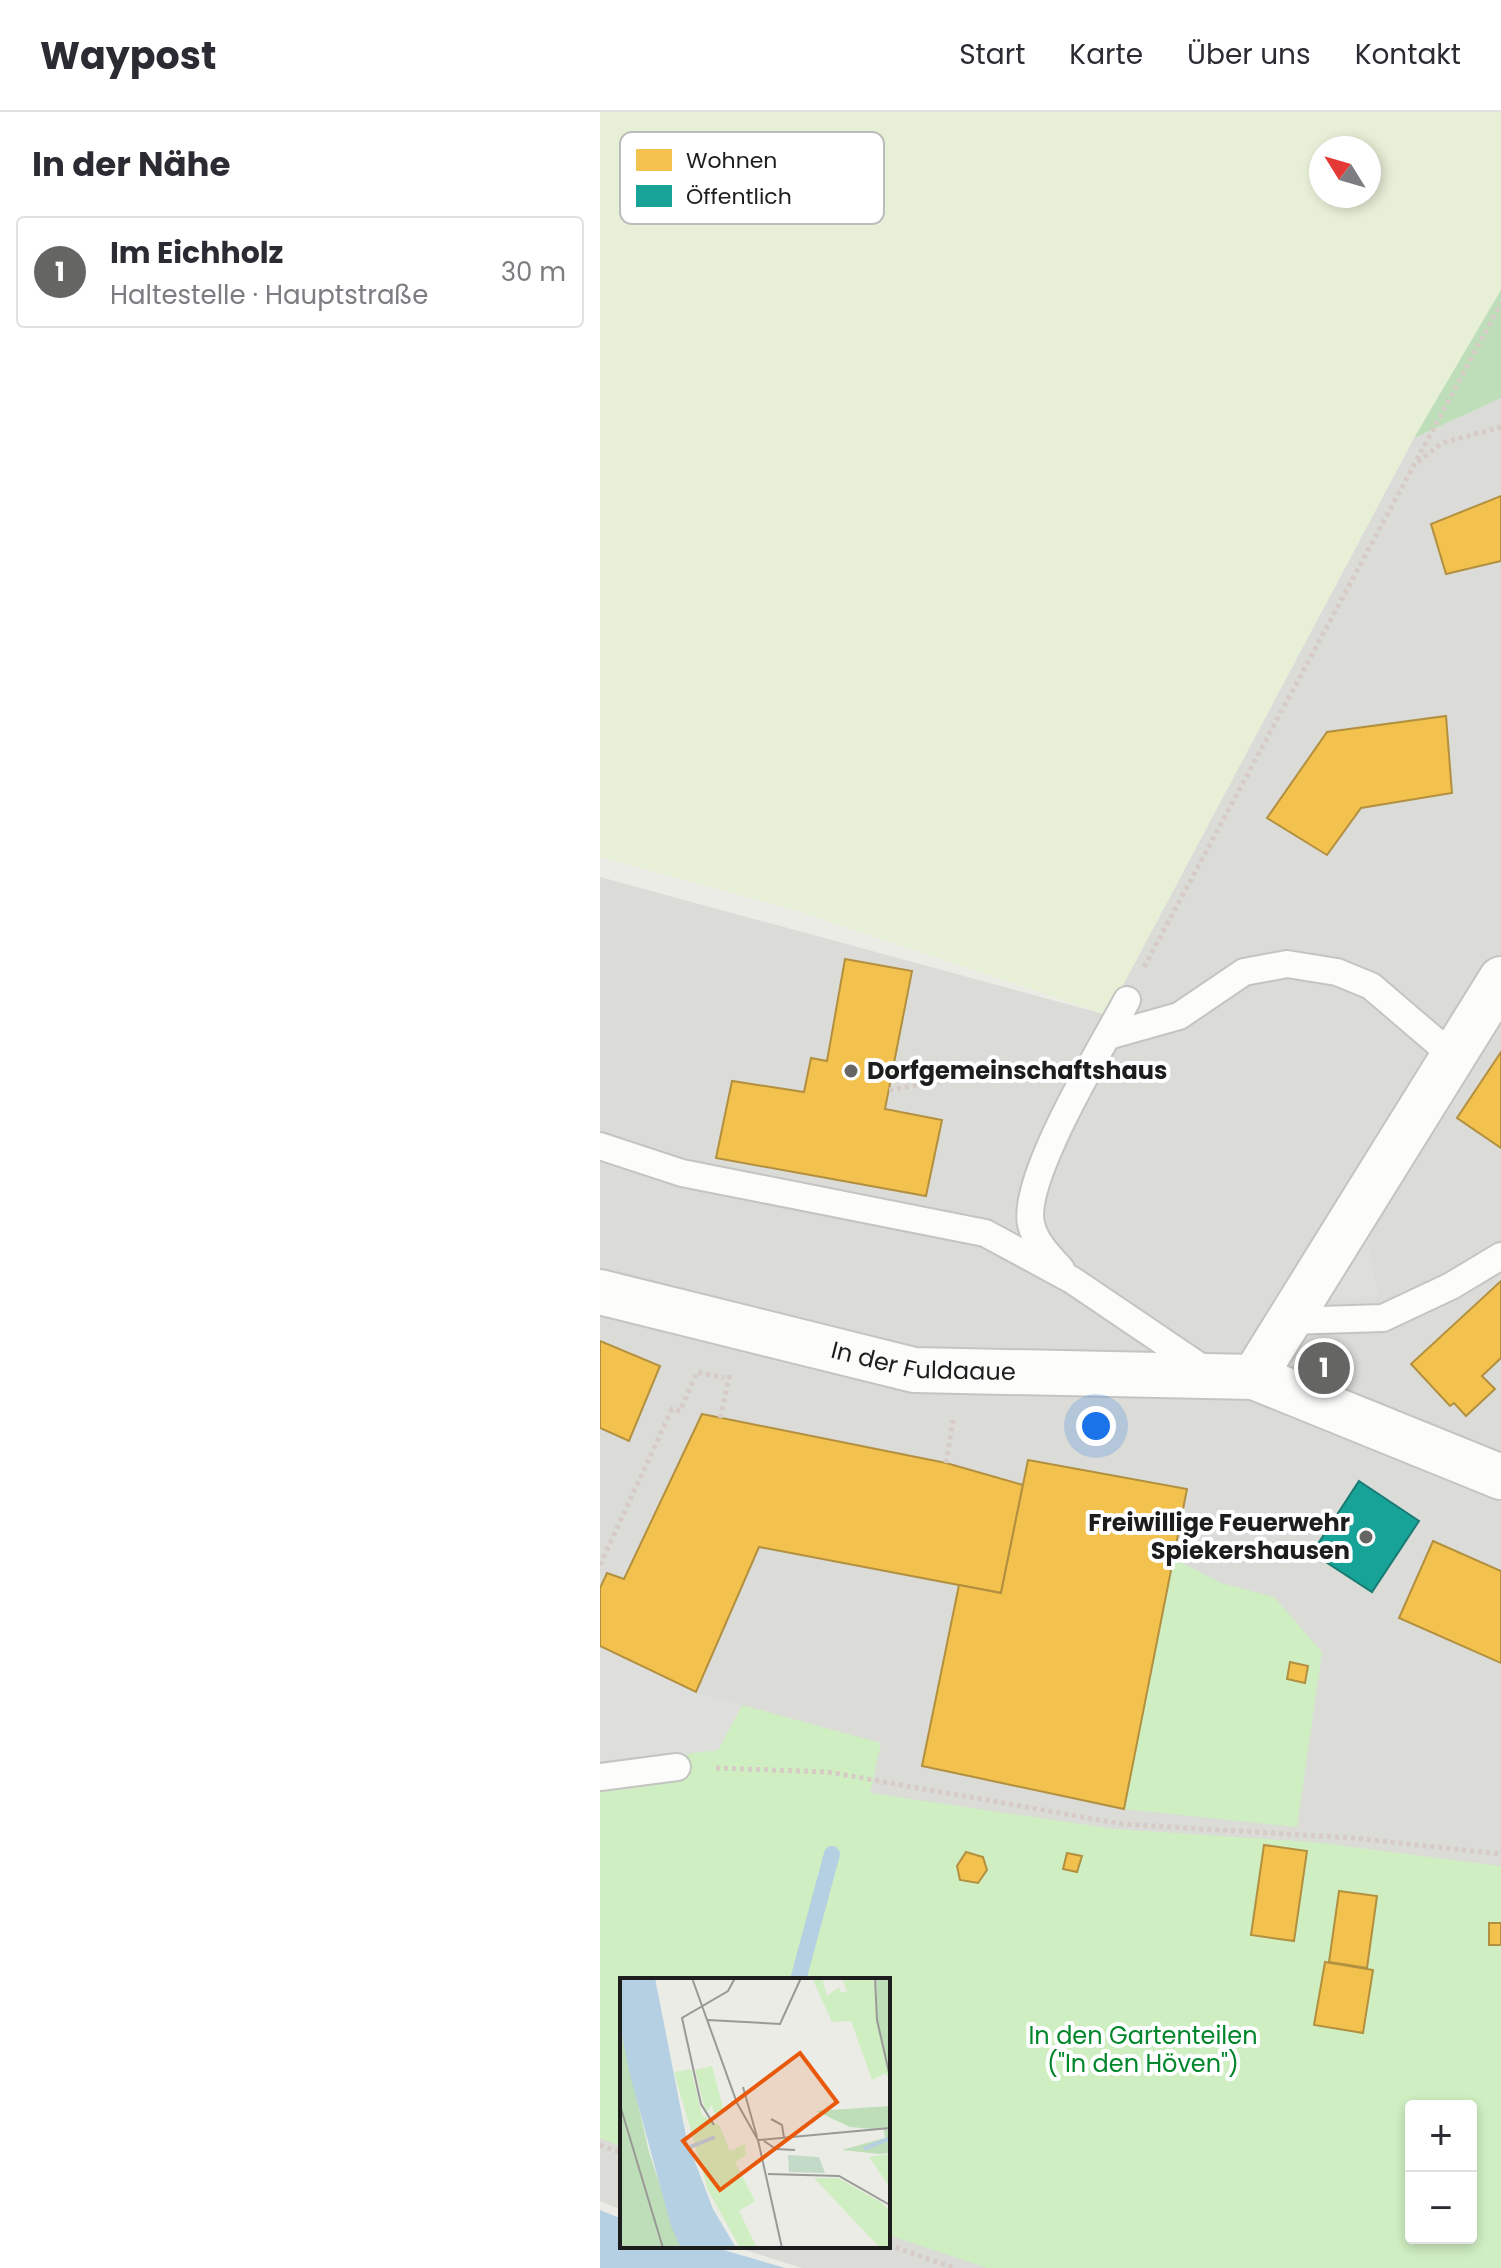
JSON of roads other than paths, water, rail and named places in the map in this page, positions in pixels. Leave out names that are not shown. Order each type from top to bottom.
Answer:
[{"type":"street","points":[[1501,979],[1289,1321],[1234,1377],[1501,1477]]},
{"type":"street","name":"In der Fuldaaue","points":[[600,1292],[914,1370],[1234,1377]]},
{"type":"lane","points":[[1108,1036],[1179,1016],[1244,972],[1287,964],[1337,972],[1371,986],[1453,1056]]},
{"type":"lane","points":[[1072,1280],[1042,1249],[1030,1223],[1033,1190],[1073,1095],[1127,1000]]},
{"type":"lane","points":[[600,1146],[682,1173],[985,1233],[1072,1280],[1234,1377]]},
{"type":"lane","points":[[1289,1321],[1383,1318],[1451,1286],[1501,1256]]},
{"type":"lane","points":[[600,1777],[677,1767]]},
{"type":"water","points":[[600,2210],[620,2218],[620,2248],[717,2248],[785,2268],[600,2268]]},
{"type":"waterway","points":[[799,1978],[832,1854]]},
{"type":"place","name":"Dorfgemeinschaftshaus","points":[[851,1071]]},
{"type":"place","name":"Im Eichholz","points":[[1324,1368]]},
{"type":"place","name":"Freiwillige Feuerwehr Spiekershausen","points":[[1366,1537]]},
{"type":"park label","name":"In den Gartenteilen (\"In den Höven\")","points":[[1143,2050]]}]
